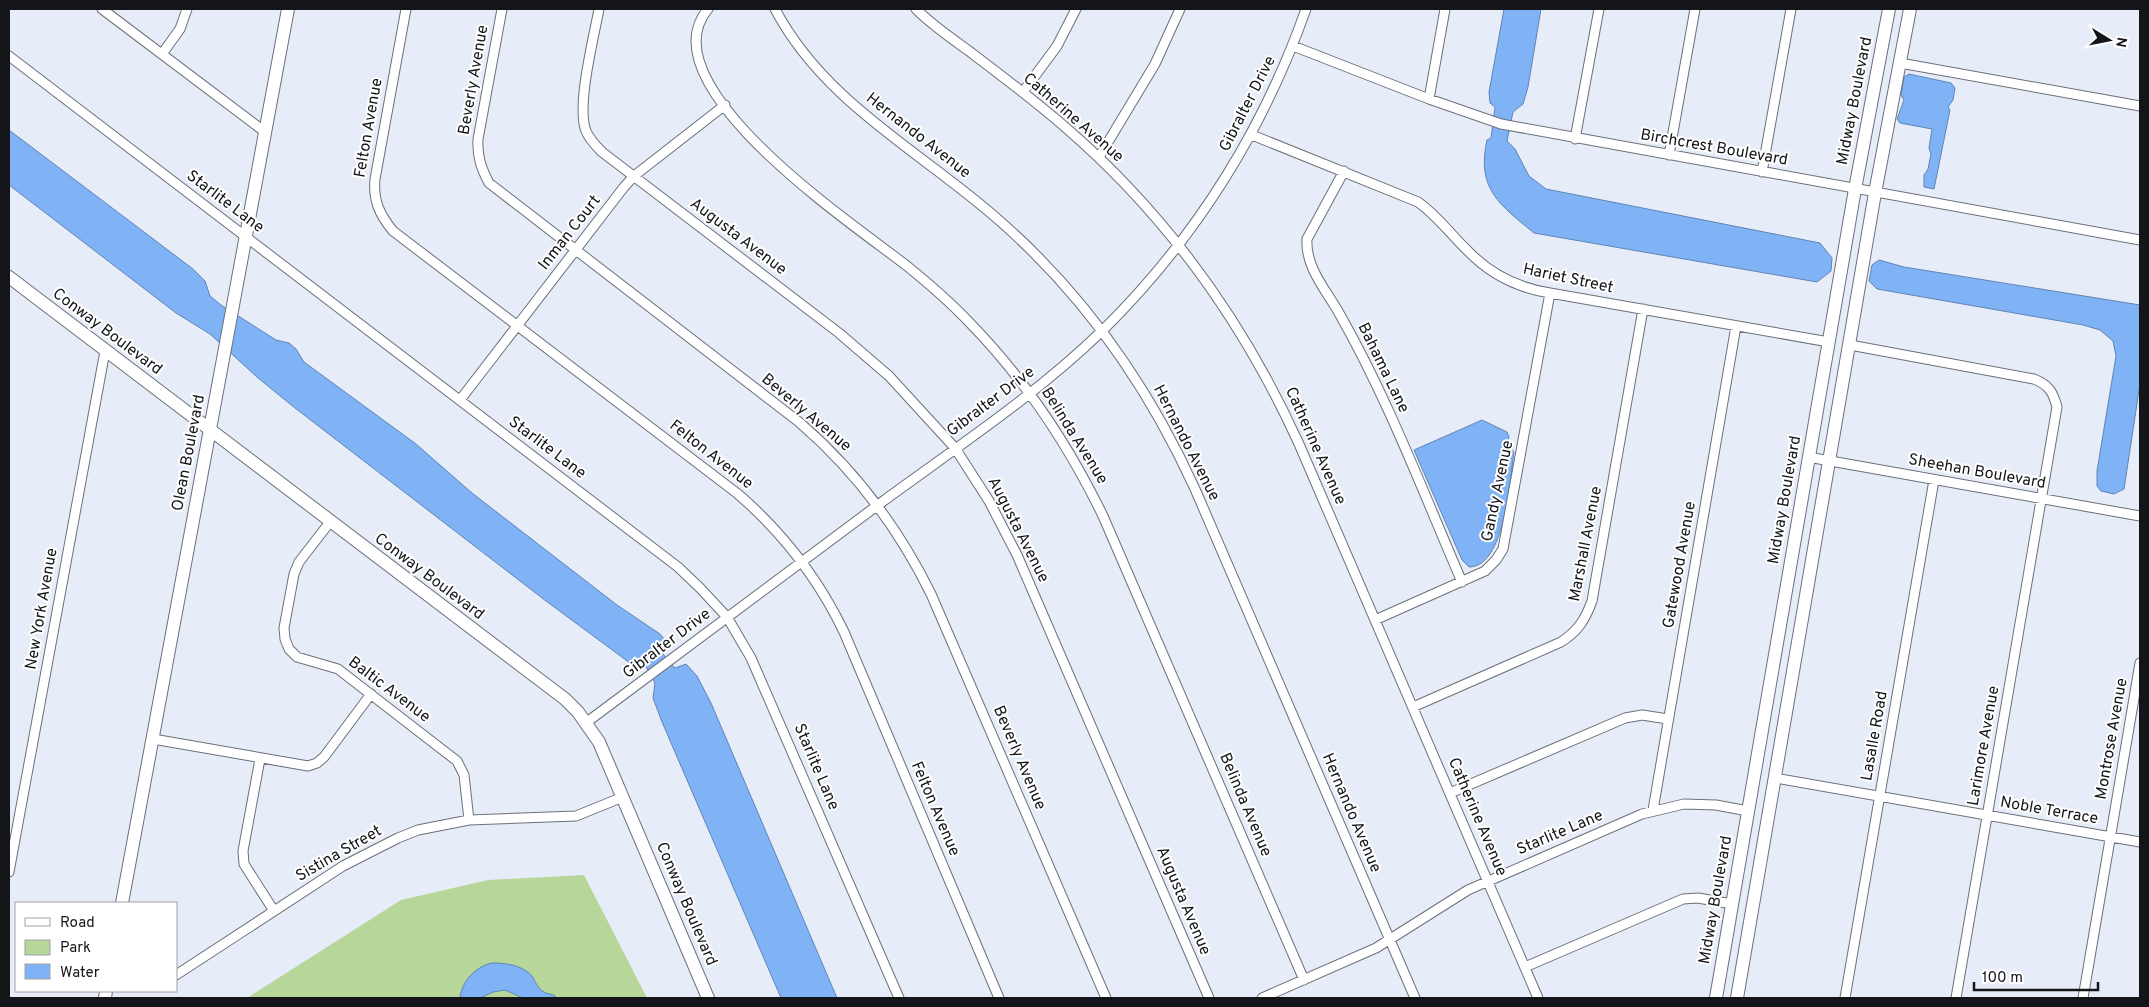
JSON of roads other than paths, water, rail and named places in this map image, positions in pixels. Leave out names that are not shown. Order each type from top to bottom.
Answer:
[{"type":"street","points":[[102,9],[265,132]]},
{"type":"street","points":[[162,54],[180,29],[187,9]]},
{"type":"street","name":"Olean Boulevard","points":[[122,902],[288,9]]},
{"type":"street","name":"Felton Avenue","points":[[406,9],[375,179],[375,201],[382,218],[393,231],[738,494],[772,526],[803,561],[825,596],[844,632],[999,998]]},
{"type":"street","name":"Beverly Avenue","points":[[502,9],[477,150],[481,167],[489,183],[799,422],[842,462],[879,505],[908,549],[931,594],[1106,998]]},
{"type":"street","name":"Augusta Avenue","points":[[599,9],[583,102],[586,131],[602,152],[867,355],[911,397],[955,448],[989,501],[1017,555],[1209,998]]},
{"type":"street","name":"Belinda Avenue","points":[[708,9],[697,30],[695,46],[697,60],[707,81],[754,141],[788,174],[908,267],[952,305],[993,347],[1030,393],[1071,454],[1103,516],[1304,980]]},
{"type":"street","name":"Hernando Avenue","points":[[775,9],[796,42],[831,84],[863,113],[1002,223],[1050,270],[1102,331],[1145,395],[1184,465],[1415,998]]},
{"type":"street","name":"Catherine Avenue","points":[[916,9],[1023,92],[1099,157],[1179,245],[1234,322],[1272,389],[1413,706],[1538,998]]},
{"type":"street","points":[[1099,157],[1155,64],[1180,9]]},
{"type":"street","name":"Gibralter Drive","points":[[587,722],[1030,393],[1102,331],[1179,245],[1217,192],[1252,135],[1293,46],[1306,9]]},
{"type":"street","points":[[1429,99],[1445,9]]},
{"type":"street","points":[[1576,138],[1599,9]]},
{"type":"street","points":[[1669,155],[1695,9]]},
{"type":"street","points":[[1762,172],[1791,9]]},
{"type":"street","name":"Midway Boulevard","points":[[1716,998],[1808,457],[1889,9]]},
{"type":"street","points":[[1737,998],[1875,193],[1910,9]]},
{"type":"street","points":[[1023,92],[1057,46],[1074,10]]},
{"type":"street","name":"Birchcrest Boulevard","points":[[1293,46],[1482,119],[1519,128],[2140,240]]},
{"type":"street","name":"Starlite Lane","points":[[9,56],[678,567],[700,588],[727,618],[758,672],[899,998]]},
{"type":"street","points":[[1900,63],[2140,106]]},
{"type":"street","name":"Inman Court","points":[[460,400],[634,176],[725,105]]},
{"type":"street","name":"Hariet Street","points":[[1252,135],[1418,202],[1439,219],[1467,250],[1489,269],[1519,285],[1550,293],[1829,342]]},
{"type":"street","name":"Bahama Lane","points":[[1344,171],[1307,239],[1306,251],[1311,266],[1349,330],[1372,376],[1462,582]]},
{"type":"street","name":"Conway Boulevard","points":[[9,278],[565,699],[587,722],[599,742],[708,998]]},
{"type":"street","name":"Gandy Avenue","points":[[1375,620],[1485,570],[1496,560],[1506,542],[1550,293]]},
{"type":"street","name":"Marshall Avenue","points":[[1413,706],[1562,642],[1575,633],[1586,620],[1592,601],[1643,310]]},
{"type":"street","name":"Gatewood Avenue","points":[[1653,810],[1736,326]]},
{"type":"street","points":[[1850,345],[2034,379],[2046,384],[2054,394],[2057,407],[2042,499]]},
{"type":"street","name":"New York Avenue","points":[[9,872],[13,825],[105,351]]},
{"type":"street","name":"Sheehan Boulevard","points":[[1808,457],[2140,516]]},
{"type":"street","name":"Lasalle Road","points":[[1845,998],[1934,480]]},
{"type":"street","name":"Larimore Avenue","points":[[1956,998],[2042,499]]},
{"type":"street","name":"Baltic Avenue","points":[[330,522],[299,562],[294,574],[284,628],[284,639],[289,649],[297,656],[338,669],[457,761],[464,775],[469,820]]},
{"type":"street","name":"Montrose Avenue","points":[[2083,998],[2140,662]]},
{"type":"street","points":[[152,739],[308,766],[317,763],[372,694]]},
{"type":"street","points":[[1450,794],[1625,718],[1642,715],[1668,719]]},
{"type":"street","points":[[260,759],[243,851],[244,864],[274,911]]},
{"type":"street","name":"Noble Terrace","points":[[1775,778],[2140,842]]},
{"type":"street","name":"Sistina Street","points":[[178,974],[376,847],[418,830],[469,820],[576,816],[623,797]]},
{"type":"street","name":"Starlite Lane","points":[[1262,998],[1390,940],[1450,900],[1488,880],[1653,810],[1678,804],[1704,804],[1748,811]]},
{"type":"street","points":[[1525,967],[1683,900],[1698,898],[1732,904]]},
{"type":"water","points":[[1504,9],[1541,9],[1528,87],[1523,104],[1513,112],[1507,141],[1515,149],[1529,176],[1546,189],[1820,243],[1832,258],[1831,271],[1817,282],[1534,233],[1501,204],[1488,184],[1485,171],[1484,157],[1487,140],[1491,138],[1495,107],[1490,103],[1489,92]]},
{"type":"water","points":[[1909,74],[1951,83],[1955,88],[1953,100],[1948,107],[1950,110],[1934,189],[1924,187],[1924,175],[1928,169],[1931,154],[1929,148],[1932,129],[1900,123],[1897,119],[1904,100],[1901,95],[1904,77]]},
{"type":"water","points":[[9,130],[193,269],[205,281],[210,296],[221,305],[276,340],[289,343],[296,349],[304,362],[416,444],[472,493],[617,605],[660,634],[665,640],[662,653],[675,668],[686,664],[697,676],[711,703],[837,998],[781,998],[662,722],[653,698],[655,683],[645,665],[634,666],[546,601],[295,408],[258,378],[210,334],[176,313],[9,185]]},
{"type":"water","points":[[1879,260],[1904,267],[2140,305],[2140,384],[2124,489],[2114,494],[2101,491],[2097,486],[2097,471],[2116,356],[2113,341],[2100,330],[2083,325],[1877,289],[1869,281],[1872,265]]},
{"type":"water","points":[[1482,420],[1507,432],[1509,437],[1507,443],[1514,452],[1504,520],[1498,538],[1491,553],[1481,563],[1469,567],[1462,560],[1414,450]]},
{"type":"water","points":[[492,963],[508,964],[524,969],[532,976],[542,991],[557,998],[523,998],[505,990],[493,992],[480,998],[460,998],[463,986],[470,976],[480,968]]}]
